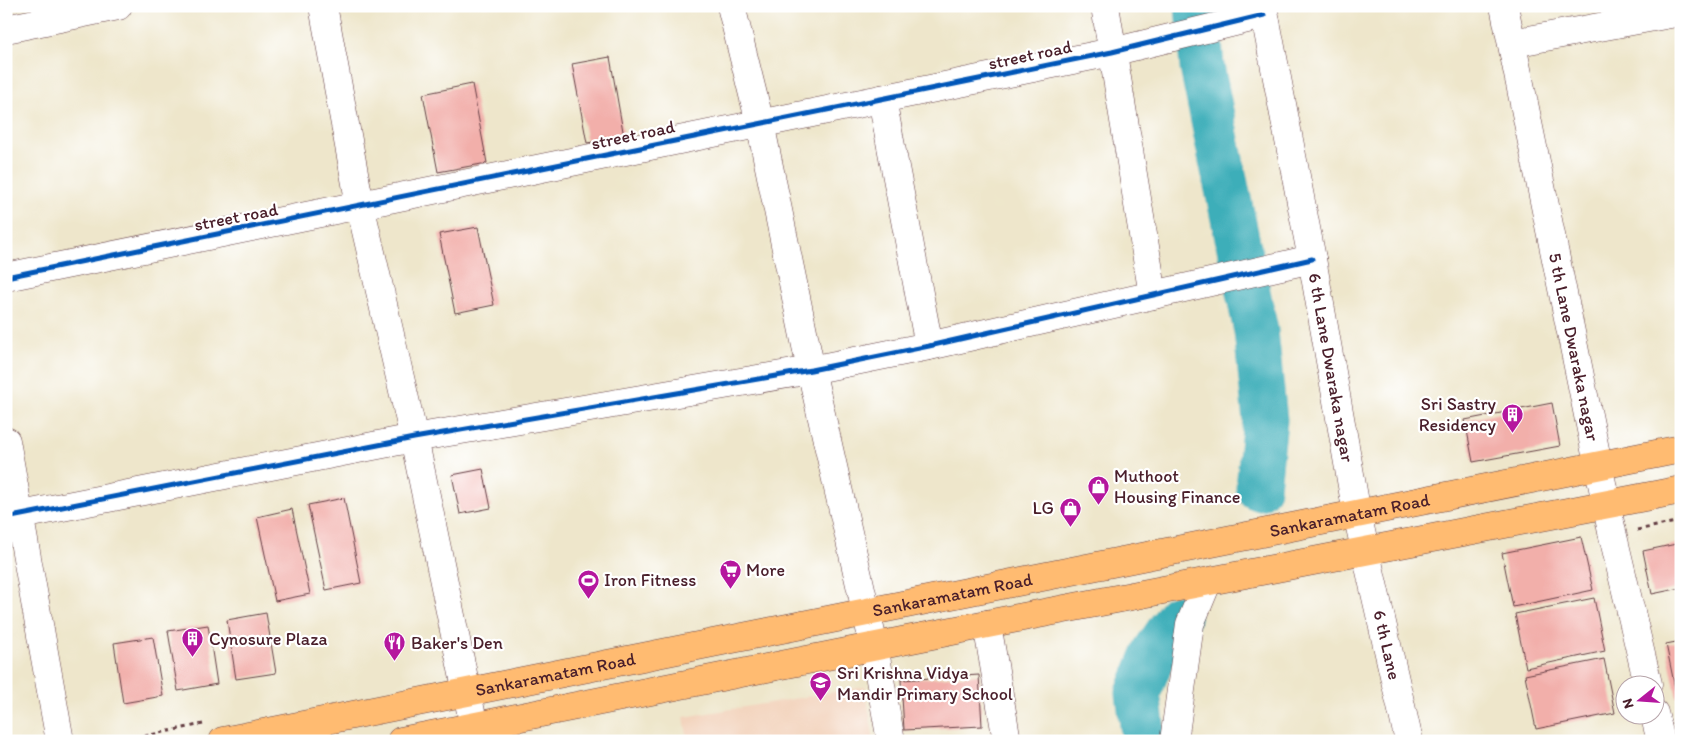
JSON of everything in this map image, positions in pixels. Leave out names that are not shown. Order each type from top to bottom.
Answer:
[{"type":"main road","name":"Sankaramatam Road","points":[[223,741],[467,690],[1681,449]]},
{"type":"main road","name":"Sankaramatam Road","points":[[400,741],[476,733],[874,646],[1681,490]]},
{"type":"street","points":[[323,6],[360,206],[414,438],[476,733]]},
{"type":"street","points":[[731,6],[760,123],[812,370],[874,646],[891,741]]},
{"type":"street","points":[[1105,6],[1153,295]]},
{"type":"street","name":"5 th Lane Dwaraka nagar","points":[[1504,6],[1606,506],[1646,674]]},
{"type":"street","points":[[6,29],[112,7]]},
{"type":"street","name":"street road","points":[[6,277],[1112,52],[1216,27],[1263,11]]},
{"type":"street","name":"6 th Lane Dwaraka nagar","points":[[1263,11],[1312,260],[1365,550]]},
{"type":"street","points":[[1512,44],[1681,12]]},
{"type":"street","points":[[882,99],[929,346]]},
{"type":"street","points":[[13,517],[414,438],[812,370],[929,346],[1216,280],[1312,260]]},
{"type":"street","points":[[6,441],[13,517],[60,741]]},
{"type":"street","name":"6 th Lane","points":[[1365,550],[1409,741]]},
{"type":"street","points":[[1174,741],[1181,674],[1190,624],[1207,582]]},
{"type":"street","points":[[988,624],[1007,741]]},
{"type":"street","points":[[1657,724],[1661,741]]},
{"type":"shaded area","name":"Sri Krishna Vidya Mandir Primary School","points":[[865,687],[874,741],[688,741],[684,717]]},
{"type":"building","points":[[610,57],[624,137],[587,143],[572,64]]},
{"type":"building","points":[[472,84],[487,163],[438,172],[423,94]]},
{"type":"building","points":[[478,227],[494,305],[455,313],[439,234]]},
{"type":"building","name":"Sri Sastry Residency","points":[[1552,403],[1560,446],[1473,462],[1465,420]]},
{"type":"building","points":[[483,469],[491,508],[460,514],[452,475]]},
{"type":"building","points":[[344,498],[361,583],[326,590],[308,505]]},
{"type":"building","points":[[292,509],[310,594],[275,601],[257,517]]},
{"type":"building","points":[[1581,537],[1593,590],[1513,607],[1502,553]]},
{"type":"building","points":[[1681,543],[1681,588],[1652,594],[1643,551]]},
{"type":"building","points":[[1594,598],[1605,651],[1526,668],[1515,614]]},
{"type":"building","points":[[266,613],[276,673],[236,679],[227,620]]},
{"type":"building","name":"Cynosure Plaza","points":[[208,625],[217,684],[178,691],[168,631]]},
{"type":"building","points":[[153,637],[163,696],[123,703],[114,643]]},
{"type":"building","points":[[1681,641],[1681,697],[1677,698],[1666,644]]},
{"type":"building","points":[[1604,659],[1614,713],[1536,729],[1525,675]]},
{"type":"building","points":[[979,675],[982,726],[904,730],[901,680]]},
{"type":"waterway","points":[[1197,6],[1202,67],[1256,331],[1265,420],[1258,488]]},
{"type":"waterway","points":[[1144,741],[1138,693],[1155,651],[1178,617]]},
{"type":"cycle path","points":[[6,277],[1112,52],[1264,15]]},
{"type":"cycle path","points":[[6,518],[414,438],[811,370],[929,346],[1312,259]]},
{"type":"place","name":"Sri Sastry Residency","points":[[1512,433]]},
{"type":"place","name":"Muthoot Housing Finance","points":[[1098,505]]},
{"type":"place","name":"LG","points":[[1070,527]]},
{"type":"place","name":"More","points":[[730,589]]},
{"type":"place","name":"Iron Fitness","points":[[588,599]]},
{"type":"place","name":"Cynosure Plaza","points":[[193,658]]},
{"type":"place","name":"Baker's Den","points":[[395,662]]},
{"type":"place","name":"Sri Krishna Vidya Mandir Primary School","points":[[821,702]]}]
